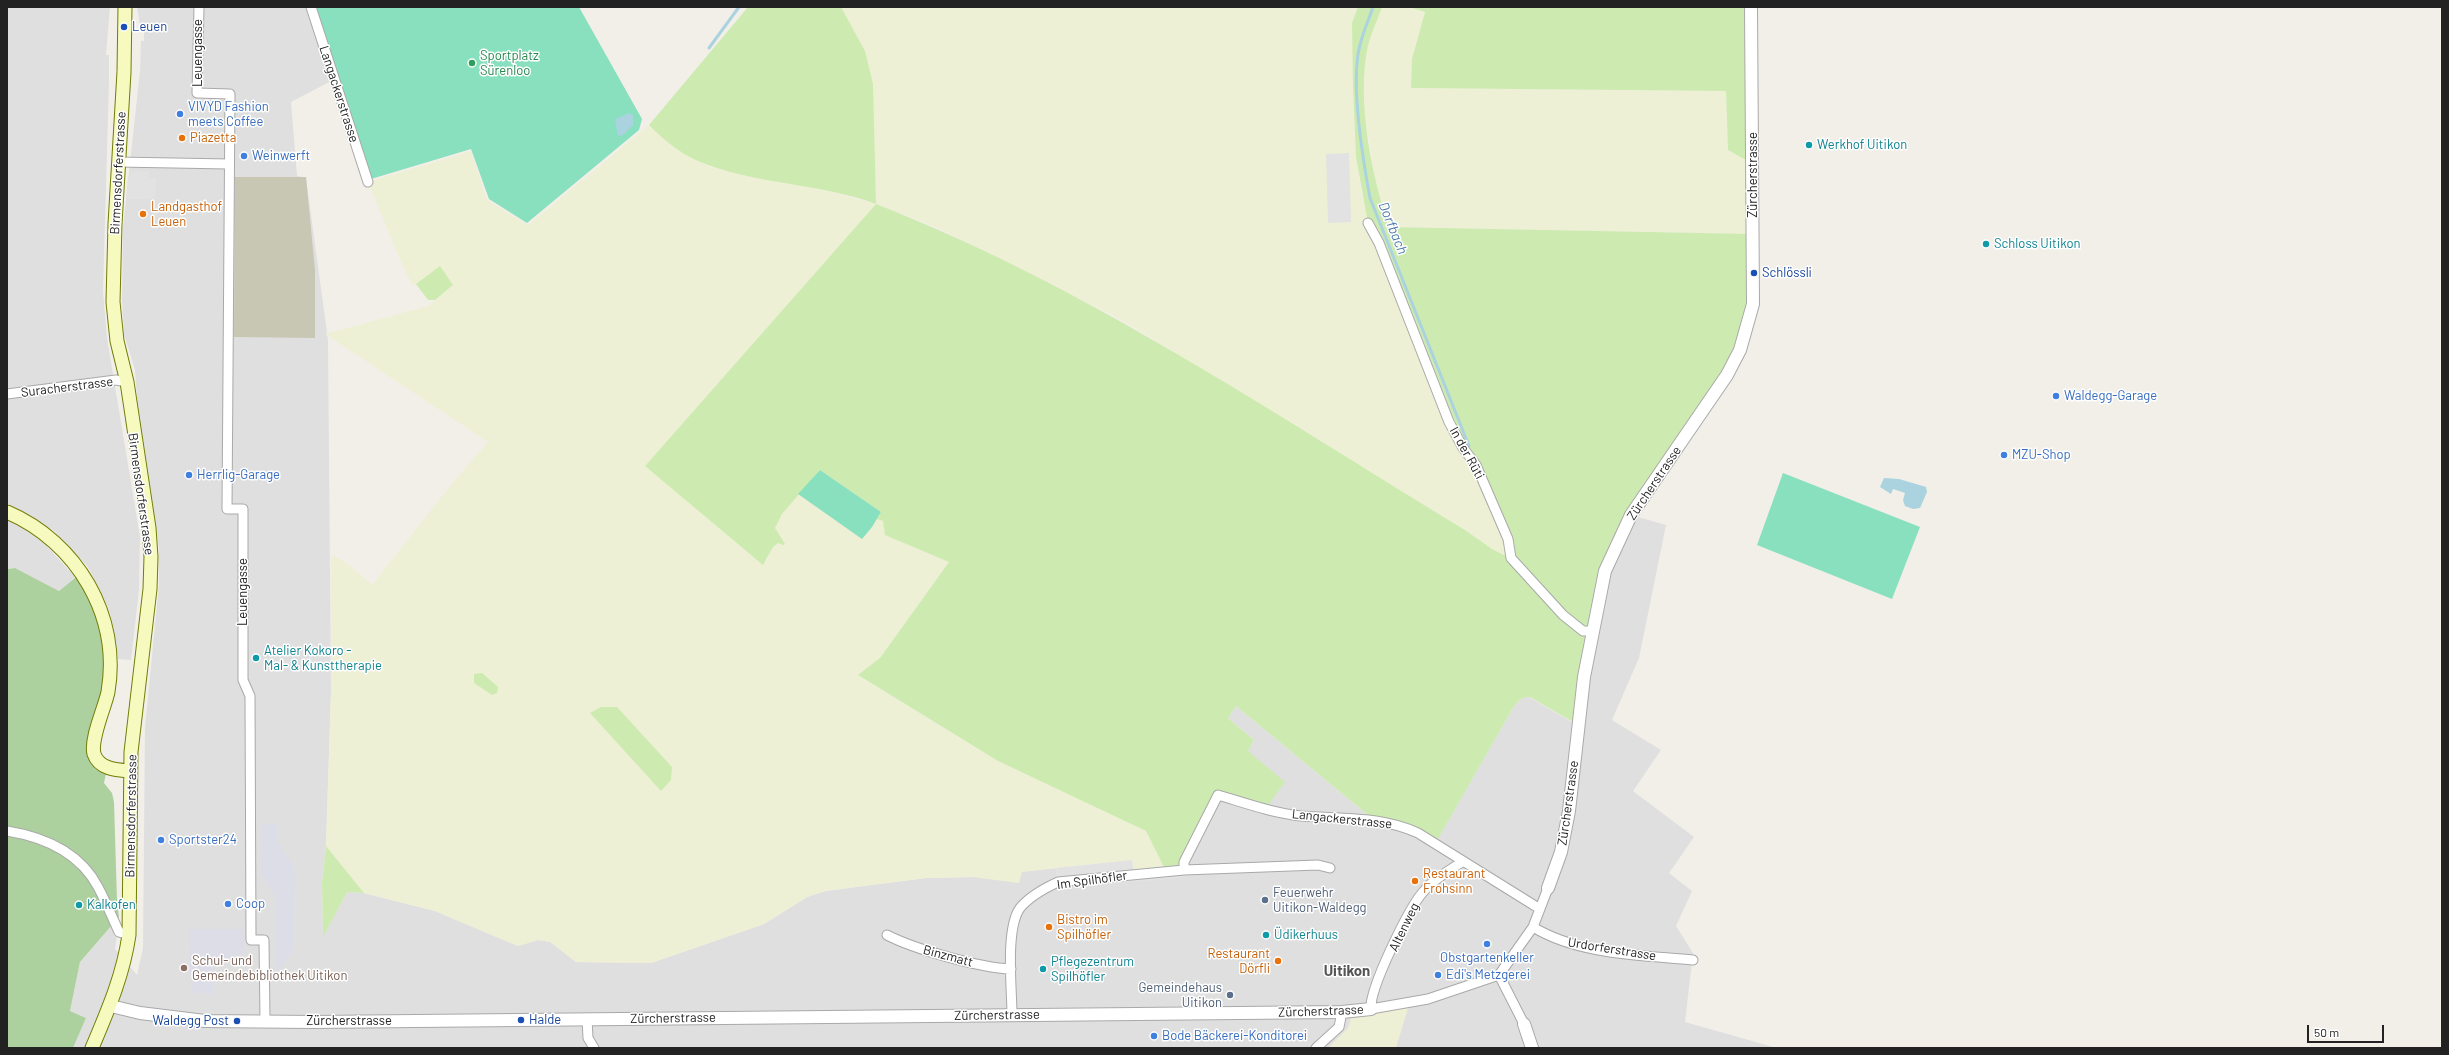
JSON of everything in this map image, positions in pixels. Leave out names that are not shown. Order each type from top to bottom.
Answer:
[{"type":"main road","name":"Birmensdorferstrasse","points":[[92,1048],[111,1006],[125,963],[129,935],[130,771],[133,725],[150,589],[151,557],[149,528],[127,382],[117,341],[113,302],[118,162],[124,72],[125,7]]},
{"type":"main road","points":[[7,512],[38,529],[56,544],[82,572],[96,596],[106,628],[110,664],[108,692],[94,742],[94,753],[98,761],[107,768],[130,771]]},
{"type":"street","name":"Leuengasse","points":[[199,7],[197,93],[230,94],[227,509],[243,509],[243,680],[250,696],[251,940],[264,940],[265,1021]]},
{"type":"street","name":"Langackerstrasse","points":[[311,7],[368,182]]},
{"type":"street","name":"Zürcherstrasse","points":[[111,1006],[140,1013],[205,1021],[1342,1012],[1370,1009],[1428,999],[1499,975],[1533,927],[1560,852],[1569,811],[1584,677],[1604,571],[1618,539],[1631,515],[1718,389],[1740,350],[1747,329],[1754,292],[1751,7]]},
{"type":"street","points":[[118,162],[229,164]]},
{"type":"street","name":"In der Rüti","points":[[1368,223],[1379,242],[1449,422],[1463,448],[1476,465],[1508,539],[1511,558],[1563,615],[1583,631],[1592,631]]},
{"type":"street","name":"Suracherstrasse","points":[[7,394],[116,380],[127,382]]},
{"type":"street","name":"Langackerstrasse","points":[[1184,870],[1184,862],[1218,795],[1299,816],[1374,820],[1402,826],[1418,833],[1462,862],[1540,909]]},
{"type":"street","points":[[7,831],[45,840],[75,860],[98,887],[119,932],[129,935]]},
{"type":"street","name":"Altenweg","points":[[1370,1009],[1374,990],[1415,902],[1435,881],[1462,862]]},
{"type":"street","name":"Im Spilhöfler","points":[[1012,1015],[1011,939],[1020,909],[1043,889],[1058,882],[1184,870],[1318,865],[1330,868]]},
{"type":"street","name":"Urdorferstrasse","points":[[1533,927],[1547,936],[1587,947],[1694,960]]},
{"type":"street","name":"Binzmatt","points":[[886,935],[903,944],[994,968],[1011,969]]},
{"type":"street","points":[[1499,975],[1524,1024],[1532,1048]]},
{"type":"street","points":[[1316,1048],[1339,1027],[1342,1012]]},
{"type":"street","points":[[587,1019],[588,1038],[594,1048]]},
{"type":"shaded area","points":[[7,7],[110,7],[106,55],[109,55],[109,82],[103,291],[107,338],[140,537],[139,590],[131,660],[118,659],[113,625],[108,607],[88,567],[54,531],[7,503]]},
{"type":"shaded area","points":[[137,7],[307,7],[331,81],[291,102],[297,176],[306,178],[328,340],[331,692],[326,846],[322,882],[323,936],[347,892],[364,893],[435,911],[518,946],[538,940],[551,942],[576,962],[651,963],[764,924],[807,897],[825,891],[926,878],[972,877],[1056,868],[1058,882],[1184,862],[1254,740],[1228,718],[1236,706],[1374,820],[1435,843],[1514,706],[1522,698],[1529,697],[1577,725],[1597,601],[1631,515],[1666,525],[1639,658],[1612,720],[1661,750],[1633,791],[1694,837],[1669,873],[1692,891],[1676,926],[1693,953],[1685,1022],[1777,1048],[73,1048],[86,1018],[70,1011],[80,962],[112,925],[117,935],[115,949],[137,975],[143,948],[145,727],[159,585],[159,548],[138,412],[135,370],[124,334],[122,300],[123,227],[140,71],[141,41],[144,41],[144,32],[141,31]]},
{"type":"shaded area","points":[[841,7],[1409,7],[1425,12],[1412,59],[1411,88],[1726,91],[1728,150],[1753,164],[1753,234],[1389,227],[1376,186],[1368,134],[1353,89],[1356,157],[1362,195],[1476,465],[1511,558],[1492,549],[1465,530],[1120,319],[938,228],[876,204],[865,51]]},
{"type":"shaded area","points":[[649,125],[676,149],[697,161],[721,170],[832,192],[876,204],[645,466],[766,562],[773,547],[778,543],[775,528],[782,514],[820,470],[881,512],[877,518],[883,521],[885,526],[949,562],[880,658],[859,676],[998,761],[1146,831],[1166,871],[1134,874],[1132,860],[1022,872],[1019,883],[972,877],[926,878],[825,891],[807,897],[764,924],[651,963],[576,962],[550,942],[538,940],[518,946],[435,911],[364,893],[326,846],[331,692],[331,556],[337,557],[354,569],[372,585],[450,486],[488,442],[325,334],[428,306],[453,285],[416,284],[413,286],[403,267],[368,182],[471,151],[487,200],[528,225]]},
{"type":"shaded area","points":[[1349,153],[1351,222],[1328,223],[1326,154]]},
{"type":"shaded area","points":[[137,171],[149,171],[149,178],[156,178],[155,199],[126,199],[128,177],[131,173]]},
{"type":"shaded area","points":[[235,177],[306,177],[315,270],[315,338],[234,337]]},
{"type":"shaded area","points":[[7,520],[27,531],[46,545],[75,577],[59,591],[15,568],[7,569]]},
{"type":"shaded area","points":[[262,824],[277,824],[277,841],[292,863],[295,872],[294,949],[276,974],[276,898],[261,873]]},
{"type":"shaded area","points":[[1132,860],[1134,874],[1058,882],[1056,868]]},
{"type":"shaded area","points":[[1185,875],[1185,878],[1107,884],[1107,881]]},
{"type":"shaded area","points":[[189,929],[244,929],[244,954],[233,955],[233,958],[213,958],[213,994],[192,992],[193,975],[190,974]]},
{"type":"shaded area","points":[[1200,979],[1206,985],[1207,995],[1200,1002],[1186,1001],[1191,995],[1187,989],[1182,990],[1177,983]]},
{"type":"shaded area","points":[[1408,1008],[1396,1048],[1328,1048],[1348,1028],[1352,1015]]},
{"type":"green space","name":"Sportplatz Sürenloo","points":[[315,7],[579,7],[642,119],[639,130],[527,223],[489,199],[471,149],[371,179]]},
{"type":"green space","points":[[748,7],[841,7],[865,51],[873,84],[876,204],[832,192],[719,169],[684,154],[649,125]]},
{"type":"green space","points":[[1358,7],[1382,7],[1367,50],[1364,71],[1364,93],[1365,116],[1372,163],[1389,227],[1753,234],[1754,273],[1740,350],[1631,515],[1605,571],[1578,725],[1530,697],[1522,698],[1514,706],[1435,844],[1374,820],[1236,706],[1228,718],[1254,740],[1248,751],[1285,782],[1266,808],[1218,795],[1184,870],[1166,871],[1146,831],[998,761],[858,675],[880,658],[949,562],[885,535],[883,521],[877,519],[881,512],[820,470],[782,514],[775,528],[785,544],[783,545],[778,543],[773,547],[763,565],[645,466],[876,204],[954,237],[1030,273],[1178,354],[1465,530],[1492,549],[1510,558],[1508,539],[1463,448],[1368,223],[1356,157],[1352,23]]},
{"type":"green space","points":[[1409,7],[1751,7],[1753,164],[1728,150],[1726,91],[1411,88],[1412,59],[1425,12]]},
{"type":"green space","points":[[440,266],[453,285],[435,300],[428,300],[416,284]]},
{"type":"green space","points":[[820,470],[881,512],[872,527],[862,539],[798,494]]},
{"type":"green space","points":[[1783,473],[1920,527],[1892,599],[1757,545]]},
{"type":"green space","points":[[15,568],[59,591],[82,572],[109,648],[94,742],[107,768],[104,783],[112,793],[114,802],[117,900],[119,917],[80,962],[70,1011],[86,1018],[73,1048],[7,1048],[7,569]]},
{"type":"green space","points":[[482,673],[498,687],[497,693],[492,695],[474,683],[474,674]]},
{"type":"green space","points":[[601,707],[617,707],[672,767],[671,780],[661,791],[590,713]]},
{"type":"green space","points":[[326,846],[364,893],[347,892],[323,937],[322,882]]},
{"type":"water","points":[[629,113],[633,115],[633,125],[623,135],[618,136],[615,119]]},
{"type":"water","points":[[1884,478],[1899,479],[1926,487],[1927,492],[1920,508],[1913,509],[1905,506],[1903,500],[1905,493],[1893,489],[1891,494],[1880,487]]},
{"type":"waterway","points":[[709,48],[739,7]]},
{"type":"waterway","name":"Dorfbach","points":[[1373,7],[1360,45],[1356,79],[1359,121],[1370,198],[1469,446]]},
{"type":"place","name":"Leuen","points":[[124,27]]},
{"type":"place","name":"Sportplatz Sürenloo","points":[[472,63]]},
{"type":"place","name":"VIVYD Fashion meets Coffee","points":[[180,114]]},
{"type":"place","name":"Piazetta","points":[[182,138]]},
{"type":"place","name":"Werkhof Uitikon","points":[[1809,145]]},
{"type":"place","name":"Weinwerft","points":[[244,156]]},
{"type":"place","name":"Landgasthof Leuen","points":[[143,214]]},
{"type":"place","name":"Schloss Uitikon","points":[[1986,244]]},
{"type":"place","name":"Schlössli","points":[[1754,273]]},
{"type":"place","name":"Waldegg-Garage","points":[[2056,396]]},
{"type":"place","name":"MZU-Shop","points":[[2004,455]]},
{"type":"place","name":"Herrlig-Garage","points":[[189,475]]},
{"type":"place","name":"Atelier Kokoro - Mal- & Kunsttherapie","points":[[256,658]]},
{"type":"place","name":"Sportster24","points":[[161,840]]},
{"type":"place","name":"Restaurant Frohsinn","points":[[1415,881]]},
{"type":"place","name":"Feuerwehr Uitikon-Waldegg","points":[[1265,900]]},
{"type":"place","name":"Coop","points":[[228,904]]},
{"type":"place","name":"Kalkofen","points":[[79,905]]},
{"type":"place","name":"Bistro im Spilhöfler","points":[[1049,927]]},
{"type":"place","name":"Üdikerhuus","points":[[1266,935]]},
{"type":"place","name":"Obstgartenkeller","points":[[1487,944]]},
{"type":"place","name":"Restaurant Dörfli","points":[[1278,961]]},
{"type":"place","name":"Schul- und Gemeindebibliothek Uitikon","points":[[184,968]]},
{"type":"place","name":"Pflegezentrum Spilhöfler","points":[[1043,969]]},
{"type":"place","name":"Edi's Metzgerei","points":[[1438,975]]},
{"type":"place","name":"Gemeindehaus Uitikon","points":[[1230,995]]},
{"type":"place","name":"Halde","points":[[521,1020]]},
{"type":"place","name":"Waldegg Post","points":[[237,1021]]},
{"type":"place","name":"Bode Bäckerei-Konditorei","points":[[1154,1036]]},
{"type":"district","name":"Uitikon","points":[[1347,971]]}]
